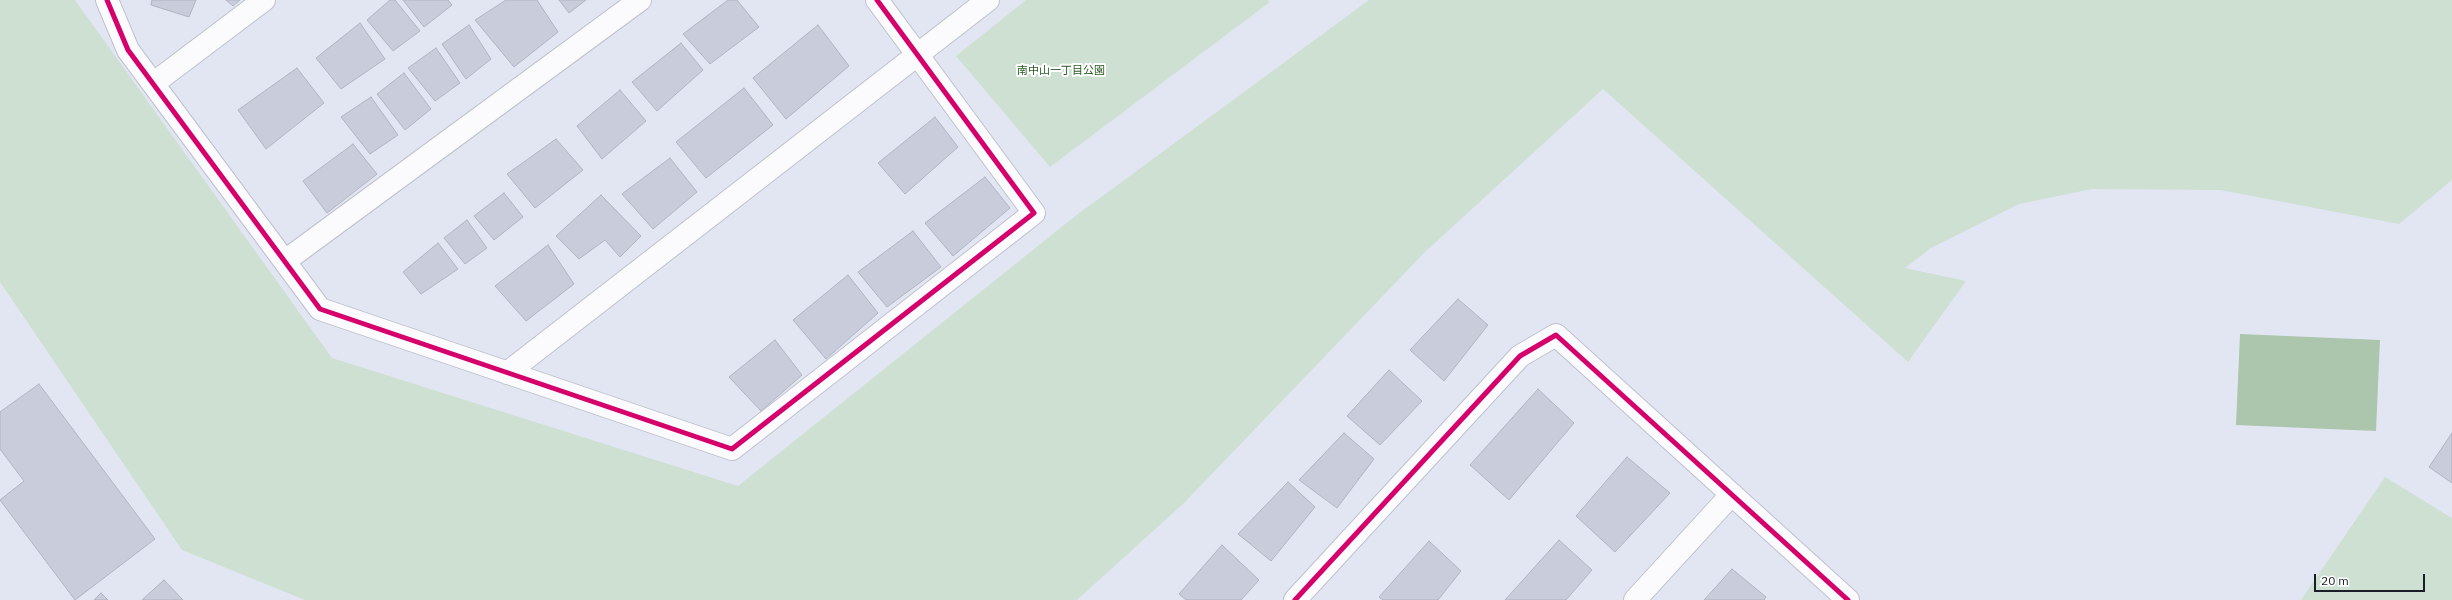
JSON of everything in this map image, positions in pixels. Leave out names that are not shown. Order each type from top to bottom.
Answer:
[{"type":"street","points":[[107,0],[128,50],[154,83],[320,309],[732,449],[1034,213],[877,0]]},
{"type":"street","points":[[154,83],[264,0]]},
{"type":"street","points":[[284,261],[640,0]]},
{"type":"street","points":[[507,373],[988,0]]},
{"type":"street","points":[[1295,600],[1520,356],[1556,335],[1848,600]]},
{"type":"street","points":[[1646,596],[1732,494]]},
{"type":"green space","points":[[0,0],[75,0],[332,358],[738,486],[1074,217],[1369,0],[2452,0],[2452,180],[2399,224],[2220,190],[2092,189],[2019,204],[1931,248],[1905,268],[1966,281],[1908,362],[1603,89],[1425,252],[1184,503],[1077,600],[305,600],[182,550],[0,282]]},
{"type":"green space","name":"南中山一丁目公園","points":[[1026,0],[1268,0],[1270,2],[1050,167],[956,56]]},
{"type":"green space","points":[[2385,477],[2452,518],[2452,600],[2301,600]]},
{"type":"shaded area","points":[[2240,334],[2380,340],[2376,431],[2236,425]]},
{"type":"building","points":[[152,0],[196,0],[189,17],[151,5]]},
{"type":"building","points":[[226,0],[240,0],[233,6]]},
{"type":"building","points":[[390,0],[395,0],[420,31],[393,51],[367,20]]},
{"type":"building","points":[[403,0],[448,0],[452,5],[424,27]]},
{"type":"building","points":[[506,0],[537,0],[558,32],[514,67],[475,20]]},
{"type":"building","points":[[559,0],[586,0],[569,13]]},
{"type":"building","points":[[728,0],[737,0],[759,27],[710,64],[683,34]]},
{"type":"building","points":[[360,23],[385,59],[341,89],[316,58]]},
{"type":"building","points":[[469,25],[491,59],[466,79],[442,44]]},
{"type":"building","points":[[818,25],[849,66],[786,119],[753,78]]},
{"type":"building","points":[[681,43],[703,70],[657,111],[632,82]]},
{"type":"building","points":[[436,48],[460,83],[435,101],[408,68]]},
{"type":"building","points":[[297,68],[324,103],[266,149],[238,110]]},
{"type":"building","points":[[404,73],[431,109],[405,130],[377,94]]},
{"type":"building","points":[[744,88],[773,125],[706,178],[676,142]]},
{"type":"building","points":[[620,90],[646,121],[602,159],[577,126]]},
{"type":"building","points":[[371,97],[398,135],[370,154],[341,117]]},
{"type":"building","points":[[935,117],[958,147],[905,194],[878,163]]},
{"type":"building","points":[[556,139],[583,170],[535,208],[507,174]]},
{"type":"building","points":[[353,144],[377,174],[327,213],[303,181]]},
{"type":"building","points":[[670,158],[697,192],[653,229],[622,194]]},
{"type":"building","points":[[985,177],[1010,208],[953,256],[925,223]]},
{"type":"building","points":[[504,193],[523,217],[494,240],[474,216]]},
{"type":"building","points":[[601,195],[641,236],[620,257],[605,240],[579,259],[556,236]]},
{"type":"building","points":[[467,220],[487,248],[465,264],[444,238]]},
{"type":"building","points":[[913,231],[941,267],[887,307],[858,272]]},
{"type":"building","points":[[438,243],[458,269],[421,294],[403,272]]},
{"type":"building","points":[[548,245],[574,284],[526,321],[495,286]]},
{"type":"building","points":[[848,275],[878,313],[826,359],[793,320]]},
{"type":"building","points":[[1458,299],[1488,325],[1444,381],[1410,350]]},
{"type":"building","points":[[775,340],[802,375],[761,411],[729,377]]},
{"type":"building","points":[[1389,370],[1422,401],[1380,445],[1347,416]]},
{"type":"building","points":[[39,384],[155,539],[75,600],[0,500],[24,481],[0,449],[0,412]]},
{"type":"building","points":[[1538,389],[1574,423],[1509,500],[1470,465]]},
{"type":"building","points":[[1344,433],[1374,459],[1337,508],[1299,480]]},
{"type":"building","points":[[2452,433],[2452,483],[2429,467]]},
{"type":"building","points":[[1627,457],[1670,493],[1615,552],[1576,516]]},
{"type":"building","points":[[1288,482],[1315,507],[1271,561],[1238,534]]},
{"type":"building","points":[[1559,540],[1592,570],[1566,600],[1505,600]]},
{"type":"building","points":[[1429,541],[1461,571],[1438,600],[1383,600],[1379,597]]},
{"type":"building","points":[[1222,545],[1259,580],[1241,600],[1186,600],[1179,594]]},
{"type":"building","points":[[1732,569],[1766,597],[1764,600],[1704,600]]},
{"type":"building","points":[[164,580],[183,600],[142,600]]},
{"type":"building","points":[[101,593],[108,600],[94,600]]},
{"type":"cycle path","points":[[107,0],[128,50],[320,309],[732,449],[1034,213],[877,0]]},
{"type":"cycle path","points":[[1295,600],[1520,356],[1556,335],[1848,600]]}]
